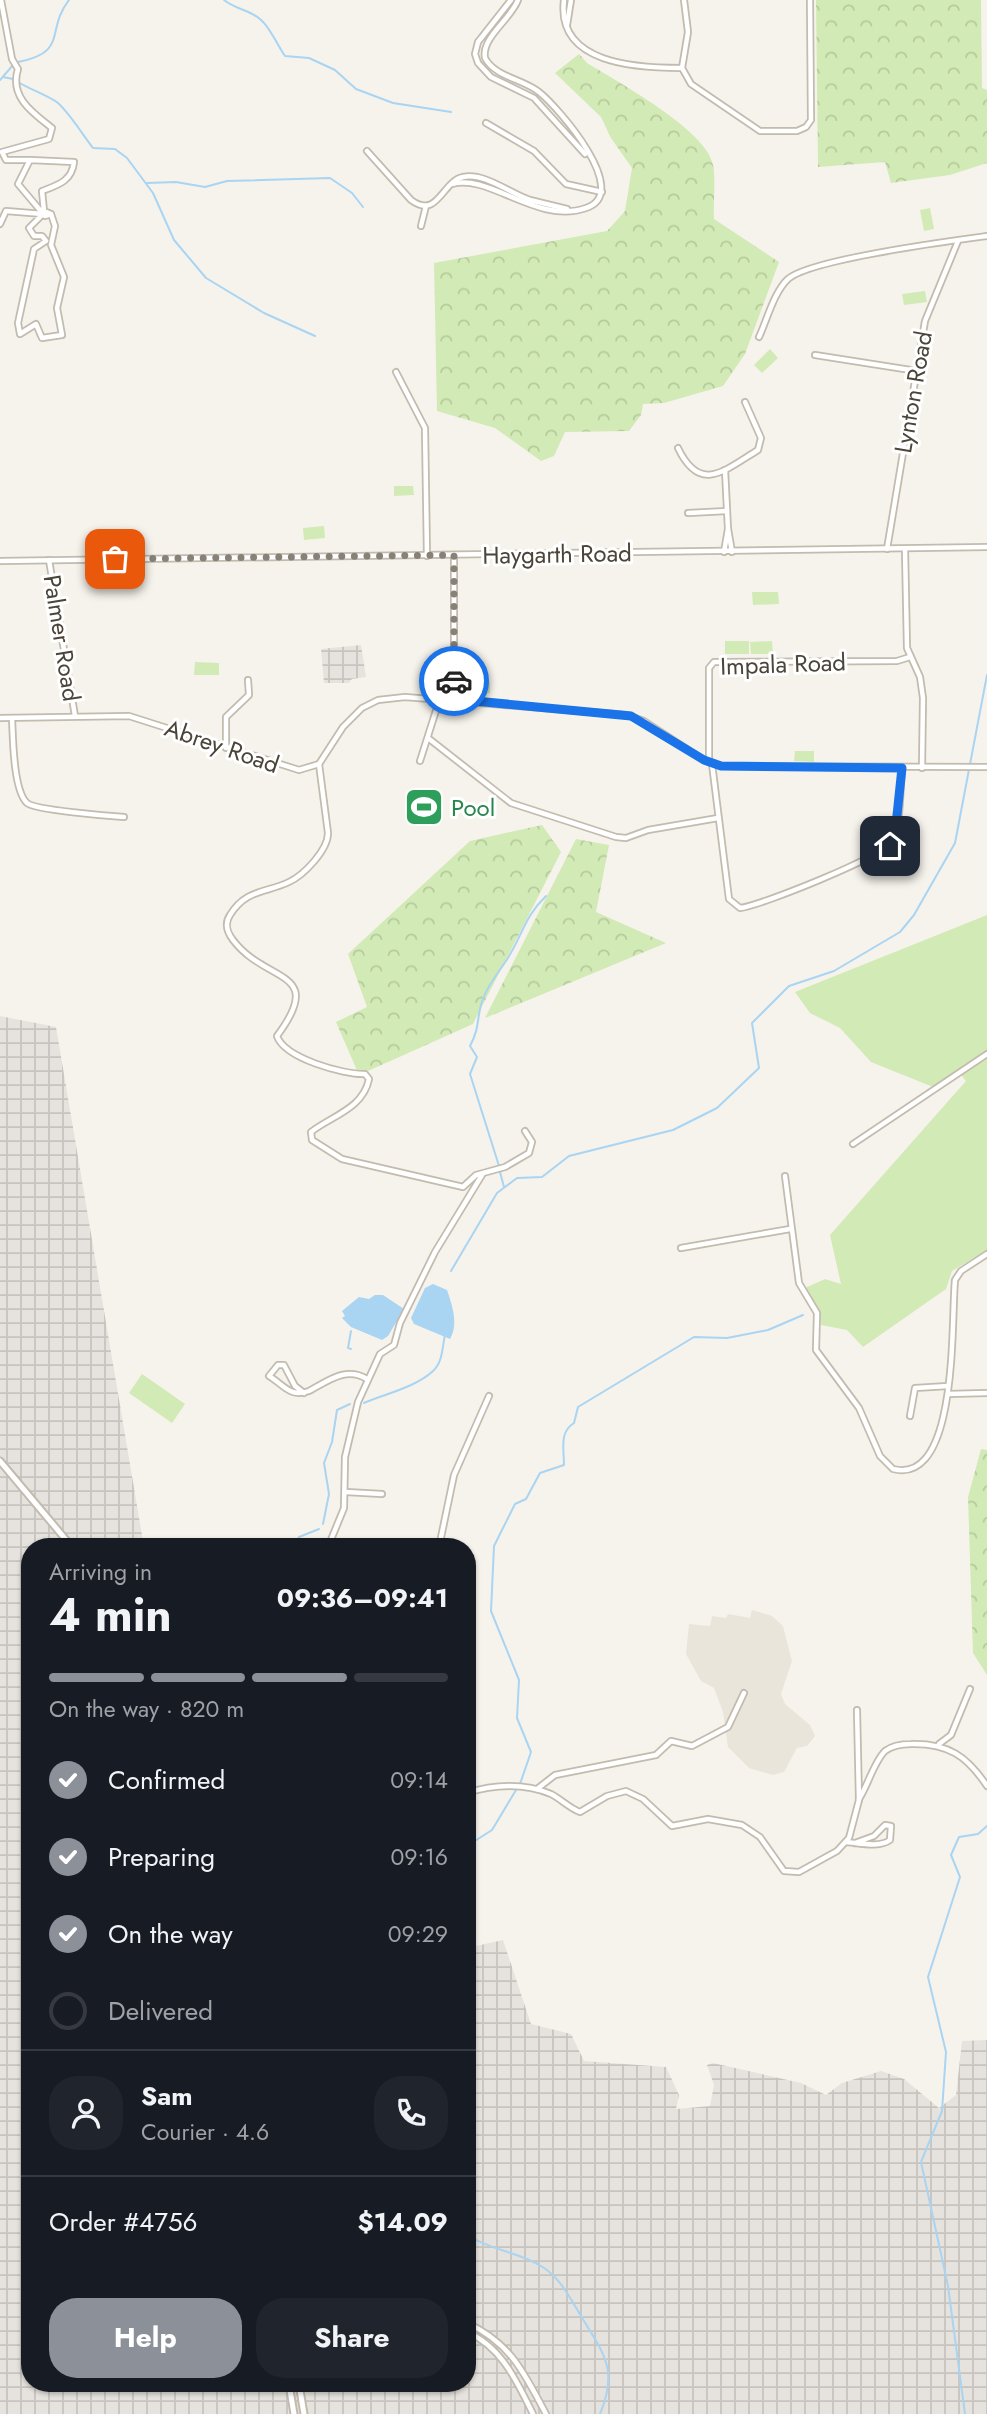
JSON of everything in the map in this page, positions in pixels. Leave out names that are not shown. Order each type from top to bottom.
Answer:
[{"type":"street","points":[[1,0],[12,59],[18,69],[15,78],[17,91],[31,112],[52,128],[50,139],[2,152],[6,160],[36,158],[74,162],[72,173],[65,182],[42,191],[44,211],[51,214],[55,226],[51,245],[64,277],[57,308],[62,335],[42,338],[36,324],[20,334],[18,324],[34,249],[46,241],[42,236],[34,236],[29,228],[43,214]]},
{"type":"street","points":[[511,0],[478,42],[475,54],[478,63],[491,77],[534,98],[590,159]]},
{"type":"street","points":[[367,151],[411,200],[426,206],[437,201],[461,177],[470,177],[529,200],[579,210],[593,205],[602,192],[600,177],[574,127],[550,101],[531,86],[492,68],[485,58],[486,45],[510,17],[518,0]]},
{"type":"street","points":[[564,0],[563,17],[571,35],[604,60],[682,68]]},
{"type":"street","points":[[571,35],[567,18],[572,0]]},
{"type":"street","points":[[684,0],[688,32],[682,68],[693,85],[760,131],[797,131],[810,122],[810,0]]},
{"type":"street","points":[[486,123],[534,151],[566,184],[602,192]]},
{"type":"street","points":[[30,160],[19,184],[43,214]]},
{"type":"street","points":[[421,226],[426,206]]},
{"type":"street","points":[[0,224],[6,211],[45,216],[51,214]]},
{"type":"street","points":[[759,337],[781,287],[796,273],[852,258],[987,236]]},
{"type":"street","name":"Lynton Road","points":[[887,549],[925,321],[958,241]]},
{"type":"street","points":[[816,355],[917,371]]},
{"type":"street","points":[[396,372],[424,424],[427,556]]},
{"type":"street","points":[[678,448],[694,473],[705,475],[725,470],[758,450],[762,444],[746,402]]},
{"type":"street","points":[[725,470],[732,552]]},
{"type":"street","points":[[688,513],[727,510]]},
{"type":"street","points":[[724,552],[728,528]]},
{"type":"street","name":"Haygarth Road","points":[[0,561],[987,547]]},
{"type":"street","points":[[905,549],[904,605],[910,657],[916,665],[921,685],[922,768]]},
{"type":"street","points":[[454,555],[454,699]]},
{"type":"street","name":"Palmer Road","points":[[49,560],[75,716]]},
{"type":"street","name":"Impala Road","points":[[711,763],[709,668],[714,662],[897,661],[910,657]]},
{"type":"street","points":[[226,748],[226,717],[249,695],[248,680]]},
{"type":"street","points":[[525,1131],[532,1142],[529,1153],[505,1167],[476,1175],[465,1186],[448,1185],[342,1159],[313,1142],[311,1132],[341,1116],[361,1095],[369,1080],[365,1074],[345,1074],[319,1066],[278,1040],[278,1034],[290,1020],[297,996],[289,979],[244,954],[229,935],[227,921],[251,895],[293,880],[328,842],[319,764],[343,727],[367,705],[388,697],[440,698],[631,716],[711,763],[902,768],[985,767]]},
{"type":"street","points":[[421,761],[440,698]]},
{"type":"street","name":"Abrey Road","points":[[0,718],[134,717],[295,770],[319,764]]},
{"type":"street","points":[[12,718],[13,753],[22,795],[27,803],[124,817]]},
{"type":"street","points":[[428,738],[511,803],[616,837],[626,838],[659,828],[718,818]]},
{"type":"street","points":[[711,763],[729,901],[738,908],[749,907],[855,865],[887,848],[895,834],[902,768]]},
{"type":"street","points":[[853,1144],[987,1054]]},
{"type":"street","points":[[332,1538],[342,1514],[346,1492],[348,1441],[367,1379],[379,1355],[393,1347],[400,1323],[435,1252],[482,1175]]},
{"type":"street","points":[[785,1176],[790,1229],[800,1287],[817,1313],[816,1350],[859,1408],[886,1465],[907,1471],[927,1459],[934,1447],[948,1394],[955,1280],[961,1271],[987,1254]]},
{"type":"street","points":[[681,1248],[790,1229]]},
{"type":"street","points":[[304,1393],[295,1386],[283,1364],[275,1367],[269,1376],[289,1391],[304,1393],[352,1373],[367,1379]]},
{"type":"street","points":[[910,1416],[915,1388],[948,1386]]},
{"type":"street","points":[[948,1394],[987,1393]]},
{"type":"street","points":[[441,1538],[454,1475],[489,1396]]},
{"type":"street","points":[[0,1461],[64,1538]]},
{"type":"street","points":[[346,1492],[382,1493]]},
{"type":"street","points":[[937,1745],[950,1737],[970,1689]]},
{"type":"street","points":[[537,1790],[555,1774],[654,1755],[671,1741],[690,1746],[697,1744],[728,1726],[744,1693]]},
{"type":"street","points":[[857,1710],[859,1800]]},
{"type":"street","points":[[845,1844],[859,1800],[888,1749],[904,1744],[937,1745],[961,1754],[987,1786]]},
{"type":"street","points":[[476,1791],[496,1786],[537,1790],[554,1796],[577,1811],[589,1809],[613,1794],[626,1791],[643,1799],[672,1826],[708,1819],[742,1825],[760,1837],[780,1867],[791,1873],[805,1869],[845,1844],[889,1843],[892,1827],[885,1825],[874,1836],[855,1843]]},
{"type":"street","points":[[476,2328],[503,2344],[546,2414]]},
{"type":"street","points":[[476,2338],[496,2351],[533,2414]]},
{"type":"street","points":[[496,2351],[503,2344]]},
{"type":"street","points":[[290,2392],[294,2414]]},
{"type":"street","points":[[300,2392],[304,2414]]},
{"type":"shaded area","points":[[361,645],[366,677],[352,679],[349,683],[324,683],[321,649]]},
{"type":"shaded area","points":[[0,1016],[56,1027],[142,1538],[21,1538],[21,2392],[476,2392],[476,1946],[503,1940],[531,2024],[571,2034],[584,2061],[666,2067],[679,2095],[676,2109],[710,2106],[714,2085],[707,2065],[713,2063],[801,2083],[826,2095],[842,2083],[881,2071],[904,2079],[939,2108],[956,2095],[962,2041],[987,2040],[987,2414],[0,2414]]},
{"type":"shaded area","points":[[752,1610],[772,1616],[783,1626],[792,1661],[781,1694],[785,1704],[810,1725],[815,1736],[807,1746],[797,1748],[784,1772],[773,1775],[749,1768],[728,1747],[723,1712],[714,1688],[701,1681],[686,1654],[689,1624],[710,1626],[712,1616],[726,1618],[728,1614],[750,1618]]},
{"type":"green space","points":[[816,0],[981,0],[982,88],[987,90],[987,163],[950,175],[891,183],[885,162],[818,167]]},
{"type":"green space","points":[[579,54],[587,63],[659,108],[695,137],[707,151],[713,165],[714,219],[779,262],[745,354],[723,386],[664,403],[643,404],[641,415],[629,431],[565,432],[554,456],[541,461],[495,428],[437,411],[434,263],[607,231],[625,211],[632,168],[611,138],[601,117],[555,73]]},
{"type":"green space","points":[[930,208],[934,229],[924,231],[920,210]]},
{"type":"green space","points":[[925,291],[927,302],[904,305],[902,294]]},
{"type":"green space","points":[[770,349],[778,358],[762,373],[754,365]]},
{"type":"green space","points":[[394,486],[413,486],[414,495],[394,496]]},
{"type":"green space","points":[[324,526],[325,538],[304,540],[303,528]]},
{"type":"green space","points":[[752,592],[778,592],[779,604],[753,605]]},
{"type":"green space","points":[[725,641],[749,641],[749,654],[725,654]]},
{"type":"green space","points":[[772,641],[773,654],[751,654],[750,642]]},
{"type":"green space","points":[[195,662],[219,663],[219,675],[194,675]]},
{"type":"green space","points":[[470,682],[490,682],[490,693],[471,694]]},
{"type":"green space","points":[[795,751],[814,751],[814,762],[794,761]]},
{"type":"green space","points":[[542,825],[561,852],[473,1024],[359,1075],[336,1022],[367,1007],[348,954],[470,841]]},
{"type":"green space","points":[[576,839],[609,845],[596,912],[666,943],[485,1018]]},
{"type":"green space","points":[[987,915],[987,1250],[952,1271],[946,1289],[863,1347],[847,1330],[821,1325],[820,1315],[805,1288],[825,1279],[841,1284],[830,1235],[966,1081],[957,1070],[933,1087],[871,1062],[840,1028],[810,1013],[795,992]]},
{"type":"green space","points":[[142,1374],[185,1404],[172,1423],[129,1393]]},
{"type":"green space","points":[[981,1449],[987,1450],[987,1675],[973,1653],[968,1497]]},
{"type":"water","points":[[433,1284],[447,1290],[451,1302],[454,1327],[450,1339],[414,1324],[411,1318],[425,1288]]},
{"type":"water","points":[[375,1295],[383,1295],[404,1309],[388,1336],[382,1340],[351,1327],[342,1318],[345,1316],[342,1311],[359,1297],[369,1299]]},
{"type":"waterway","points":[[18,62],[34,58],[50,46],[62,11],[69,0]]},
{"type":"waterway","points":[[224,0],[259,18],[285,56],[309,58],[335,70],[356,89],[393,103],[451,112]]},
{"type":"waterway","points":[[0,80],[13,65]]},
{"type":"waterway","points":[[3,77],[13,79]]},
{"type":"waterway","points":[[18,82],[58,103],[93,148],[115,149],[127,158],[153,193],[174,240],[206,278],[264,313],[315,336]]},
{"type":"waterway","points":[[147,183],[176,182],[205,187],[227,181],[330,178],[352,193],[363,207]]},
{"type":"waterway","points":[[451,1271],[497,1193],[517,1178],[542,1177],[569,1156],[673,1130],[717,1108],[759,1068],[752,1023],[789,986],[834,971],[900,932],[914,915],[955,843],[987,675]]},
{"type":"waterway","points":[[499,1166],[470,1074],[477,1057],[470,1046],[487,989],[528,919],[546,896]]},
{"type":"waterway","points":[[500,1172],[504,1187]]},
{"type":"waterway","points":[[520,1784],[531,1752],[517,1718],[519,1680],[491,1611],[494,1546],[515,1504],[526,1499],[540,1473],[564,1465],[564,1436],[574,1423],[578,1407],[694,1337],[727,1338],[768,1330],[803,1315]]},
{"type":"waterway","points":[[351,1331],[348,1348],[351,1349]]},
{"type":"waterway","points":[[364,1403],[426,1377],[440,1359],[445,1335]]},
{"type":"waterway","points":[[323,1524],[329,1494],[324,1463],[332,1442],[337,1410],[350,1404]]},
{"type":"waterway","points":[[298,1538],[319,1529]]},
{"type":"waterway","points":[[476,1840],[492,1830],[516,1790]]},
{"type":"waterway","points":[[965,2414],[948,2286],[921,2162],[942,2111],[946,2052],[928,1977],[960,1877],[951,1855],[959,1837],[978,1834],[987,1826]]},
{"type":"waterway","points":[[476,2240],[541,2266],[564,2288],[606,2362],[608,2385],[600,2414]]},
{"type":"way so far","points":[[115,559],[454,555],[454,681]]},
{"type":"place","name":"Pool","points":[[424,807]]},
{"type":"route","points":[[454,681],[454,699],[631,716],[644,721],[704,760],[721,766],[902,768],[895,834],[890,846]]}]
